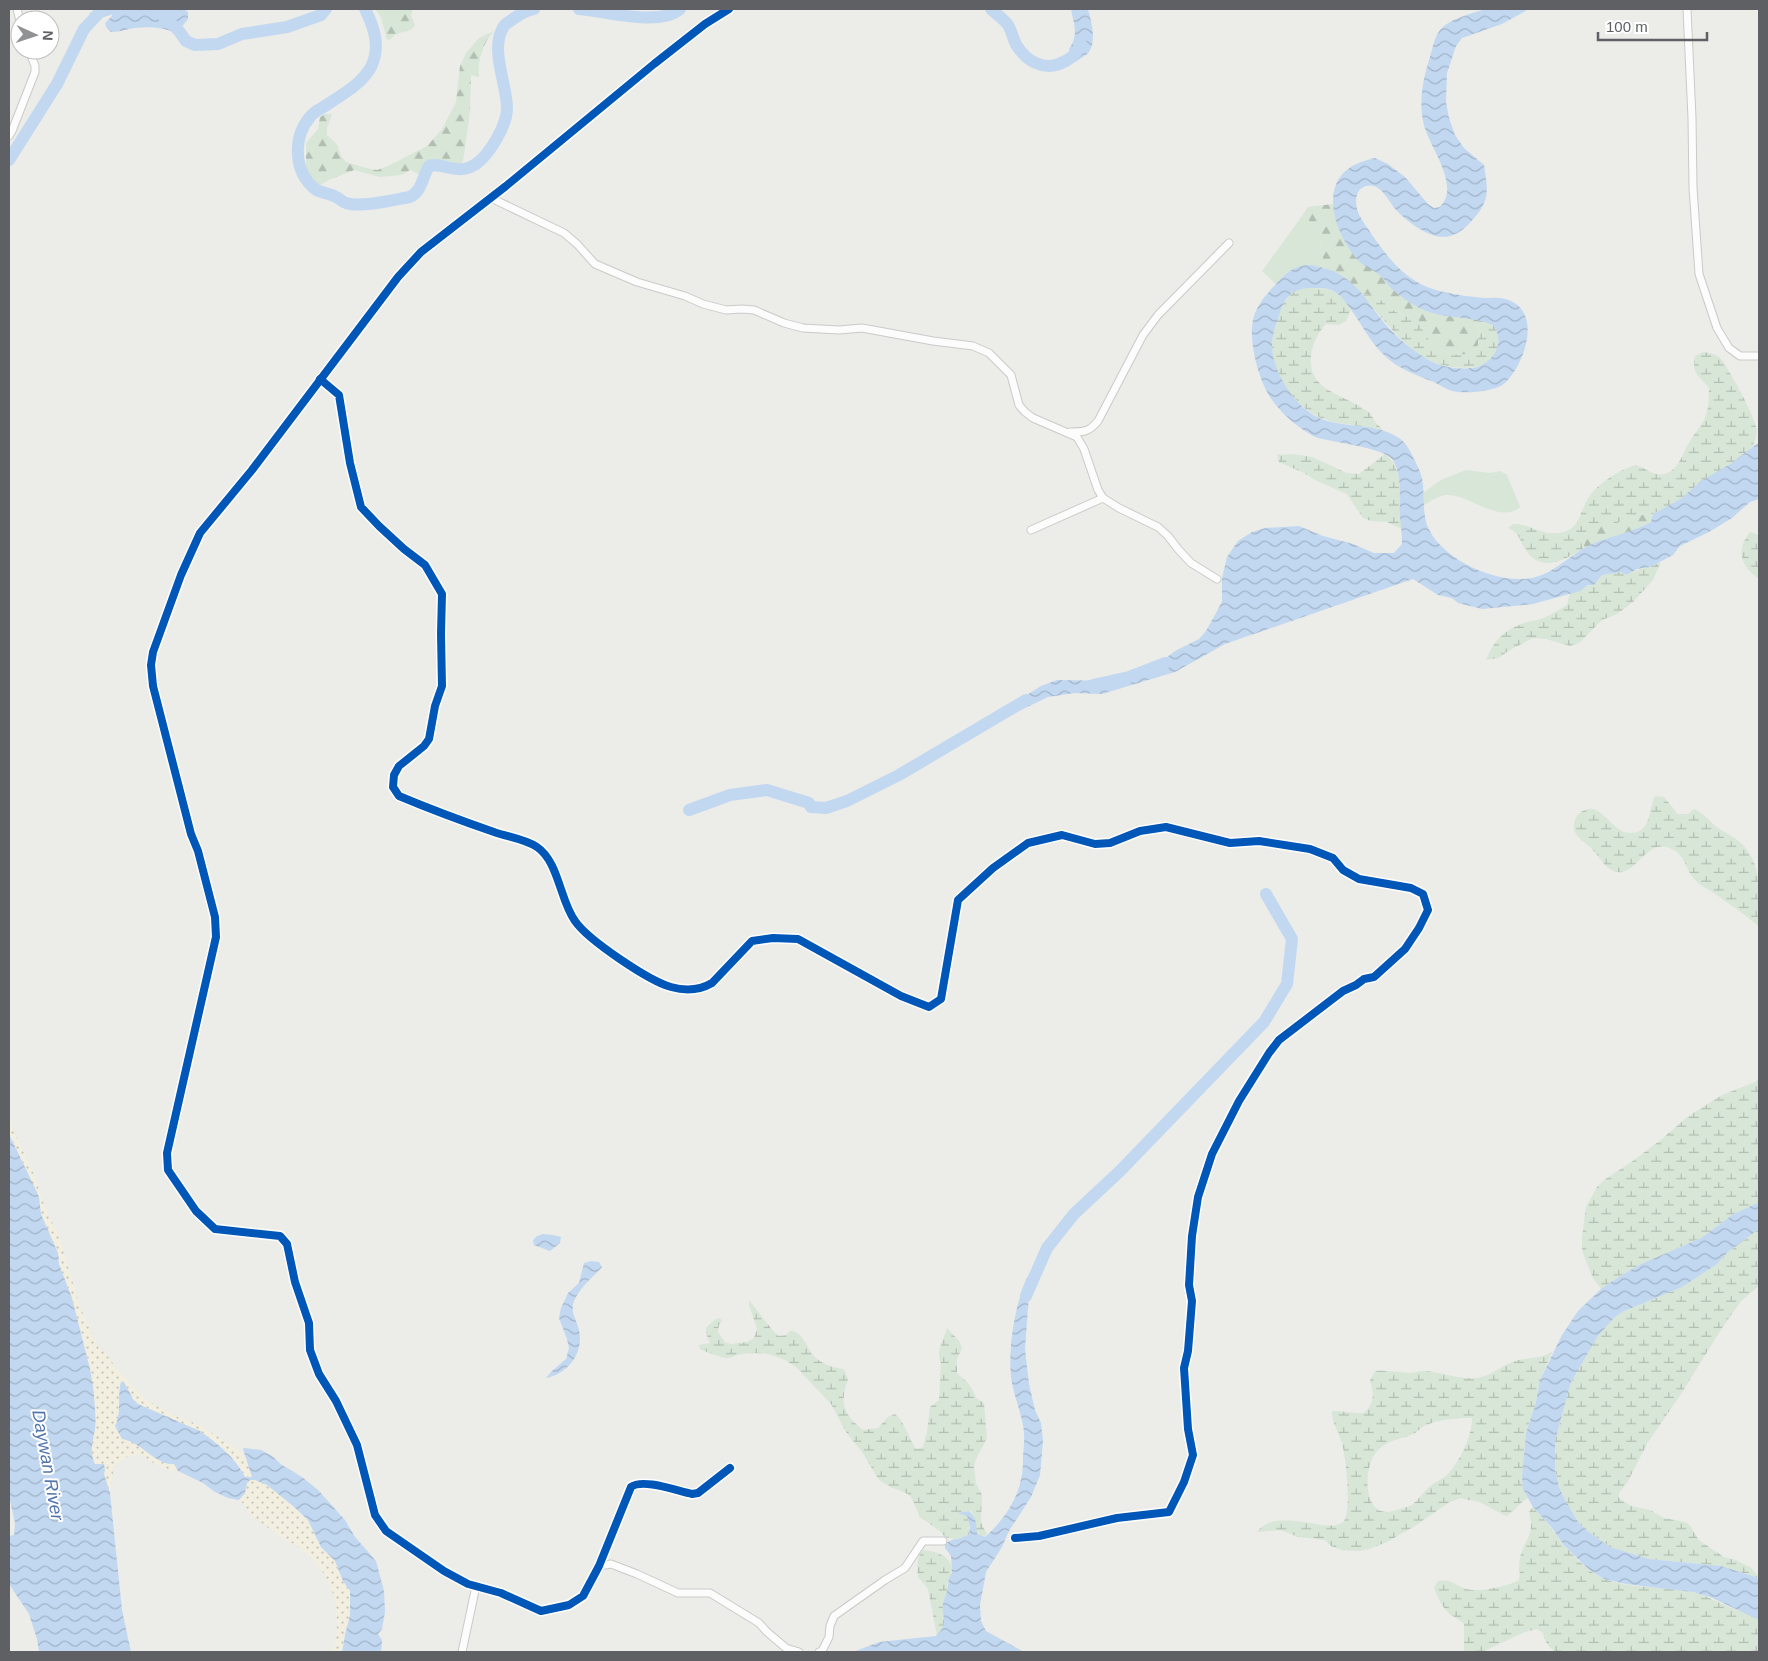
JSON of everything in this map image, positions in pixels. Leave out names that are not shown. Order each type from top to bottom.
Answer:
[{"type":"street","points":[[729,9],[705,24],[654,64],[422,252],[398,277],[252,470],[200,533],[181,575],[151,664],[153,686],[190,834],[198,851],[215,917],[216,937],[167,1153],[168,1170],[196,1211],[215,1229],[280,1236],[287,1244],[295,1282],[309,1323],[310,1350],[319,1374],[336,1401],[356,1445],[375,1515],[386,1531],[444,1571],[468,1584],[502,1593],[541,1611],[568,1605],[583,1596],[599,1566],[631,1487],[636,1483],[644,1483],[692,1494],[698,1493],[730,1468]]},
{"type":"street","points":[[1687,9],[1693,188],[1699,274],[1717,328],[1728,348],[1740,356],[1759,356]]},
{"type":"street","points":[[9,136],[35,72],[33,60]]},
{"type":"street","points":[[491,198],[564,233],[595,264],[637,282],[685,296],[703,304],[726,310],[754,310],[803,328],[839,330],[862,328],[979,348],[989,353],[1011,375],[1019,405],[1025,412],[1033,418],[1078,437],[1098,490],[1103,498],[1158,527],[1191,563],[1216,579]]},
{"type":"street","points":[[1069,432],[1084,432],[1092,428],[1098,421],[1143,335],[1158,315],[1229,243]]},
{"type":"street","points":[[320,380],[339,395],[350,464],[361,507],[404,549],[425,564],[442,594],[442,682],[434,711],[431,732],[424,746],[395,772],[393,784],[396,792],[399,796],[437,812],[537,847],[550,862],[571,916],[580,927],[624,962],[667,986],[684,989],[706,986],[712,983],[752,941],[773,938],[798,939],[901,996],[929,1007],[941,999],[958,900],[993,868],[1028,843],[1062,835],[1095,844],[1110,843],[1140,831],[1166,827],[1230,843],[1259,841],[1310,849],[1333,858],[1343,870],[1359,879],[1411,888],[1423,894],[1428,910],[1419,928],[1405,948],[1374,977],[1364,979],[1343,992],[1279,1040],[1268,1053],[1238,1101],[1212,1154],[1198,1197],[1192,1236],[1188,1285],[1192,1301],[1188,1351],[1184,1368],[1188,1429],[1193,1455],[1184,1482],[1169,1512],[1117,1518],[1039,1536],[1015,1538]]},
{"type":"street","points":[[1031,530],[1103,498]]},
{"type":"street","points":[[819,1652],[822,1651],[829,1637],[830,1626],[834,1616],[905,1568],[923,1541],[943,1541]]},
{"type":"street","points":[[599,1566],[611,1564],[678,1593],[710,1593],[759,1623],[786,1648],[798,1652]]},
{"type":"street","points":[[462,1652],[476,1586]]},
{"type":"green space","points":[[375,9],[413,9],[411,15],[415,25],[410,30],[397,34],[387,40],[381,17]]},
{"type":"green space","points":[[494,31],[482,52],[479,64],[479,77],[471,75],[470,112],[463,161],[459,165],[452,167],[437,163],[433,164],[420,175],[411,170],[401,175],[380,177],[354,170],[320,185],[311,180],[306,172],[306,143],[318,129],[320,117],[325,114],[332,114],[327,128],[327,135],[337,144],[341,156],[346,162],[377,170],[427,146],[442,129],[456,102],[460,66],[466,53],[479,38]]},
{"type":"green space","points":[[1333,204],[1339,228],[1351,250],[1361,262],[1377,272],[1402,297],[1410,303],[1429,311],[1448,316],[1479,319],[1478,345],[1475,352],[1456,354],[1440,349],[1427,338],[1419,321],[1396,312],[1377,297],[1361,294],[1345,278],[1324,268],[1320,238],[1314,226],[1302,216],[1308,207]]},
{"type":"green space","points":[[1302,216],[1314,226],[1320,238],[1324,268],[1316,266],[1287,272],[1276,284],[1262,271]]},
{"type":"green space","points":[[1303,288],[1319,288],[1336,293],[1351,310],[1346,321],[1339,325],[1326,324],[1316,338],[1311,355],[1311,367],[1315,377],[1329,391],[1369,412],[1385,432],[1324,419],[1314,414],[1295,399],[1281,379],[1273,355],[1273,336],[1285,301],[1292,293]]},
{"type":"green space","points":[[1361,294],[1377,297],[1396,312],[1419,321],[1427,338],[1448,353],[1465,354],[1475,352],[1478,345],[1479,319],[1488,322],[1497,331],[1499,339],[1498,351],[1492,359],[1484,364],[1473,367],[1461,368],[1438,364],[1409,347]]},
{"type":"green space","points":[[1703,352],[1710,353],[1721,359],[1747,405],[1757,431],[1754,442],[1746,454],[1710,476],[1682,498],[1653,514],[1637,515],[1617,523],[1601,525],[1585,541],[1583,549],[1569,557],[1547,563],[1533,558],[1527,552],[1518,535],[1508,528],[1513,524],[1552,533],[1566,531],[1578,520],[1593,492],[1617,473],[1636,465],[1661,475],[1674,469],[1703,422],[1707,412],[1709,388],[1697,374],[1694,367],[1695,356]]},
{"type":"green space","points":[[1277,454],[1312,457],[1347,473],[1359,474],[1385,454],[1392,461],[1399,479],[1402,529],[1386,522],[1371,521],[1363,518],[1347,494],[1279,462]]},
{"type":"green space","points":[[1466,470],[1490,473],[1500,471],[1507,475],[1520,507],[1512,512],[1493,511],[1464,499],[1446,495],[1424,505],[1423,493],[1441,480]]},
{"type":"green space","points":[[1653,514],[1651,522],[1583,549],[1585,541],[1601,525],[1617,523],[1637,515]]},
{"type":"green space","points":[[1750,532],[1759,535],[1759,579],[1748,569],[1742,558],[1745,539]]},
{"type":"green space","points":[[1661,562],[1653,580],[1633,602],[1617,614],[1602,620],[1579,643],[1570,646],[1546,639],[1533,638],[1499,658],[1486,660],[1496,641],[1505,633],[1524,623],[1541,619],[1558,611],[1567,605],[1570,593],[1594,585],[1602,575],[1621,572],[1627,575]]},
{"type":"green space","points":[[1655,796],[1664,797],[1678,814],[1688,814],[1694,809],[1698,811],[1718,828],[1743,845],[1750,854],[1757,873],[1759,884],[1759,927],[1737,909],[1697,882],[1681,856],[1673,849],[1658,847],[1650,851],[1629,869],[1622,872],[1614,871],[1605,865],[1575,833],[1576,817],[1583,810],[1590,809],[1601,813],[1619,830],[1630,833],[1642,830],[1647,822]]},
{"type":"green space","points":[[1759,1079],[1759,1202],[1732,1215],[1701,1238],[1641,1264],[1601,1289],[1593,1278],[1582,1250],[1586,1207],[1597,1187],[1662,1139],[1687,1117],[1722,1095]]},
{"type":"green space","points":[[1759,1229],[1759,1286],[1741,1301],[1722,1328],[1681,1394],[1648,1442],[1627,1483],[1619,1493],[1619,1498],[1631,1506],[1650,1510],[1664,1518],[1685,1522],[1690,1525],[1698,1539],[1703,1543],[1724,1557],[1736,1560],[1750,1567],[1759,1578],[1721,1566],[1649,1559],[1610,1547],[1578,1522],[1559,1487],[1555,1468],[1555,1441],[1571,1382],[1598,1336],[1614,1318],[1622,1312],[1682,1287],[1717,1264],[1728,1252]]},
{"type":"green space","points":[[749,1300],[779,1336],[786,1335],[790,1331],[798,1334],[802,1337],[813,1355],[819,1360],[829,1366],[844,1369],[848,1379],[844,1394],[845,1407],[847,1413],[856,1424],[863,1430],[878,1428],[888,1417],[895,1414],[901,1420],[915,1448],[919,1449],[923,1447],[927,1432],[930,1407],[939,1400],[941,1363],[939,1355],[947,1328],[959,1341],[962,1348],[957,1359],[957,1373],[971,1387],[976,1398],[984,1403],[987,1438],[974,1466],[976,1483],[982,1495],[982,1525],[987,1534],[983,1538],[974,1535],[974,1516],[971,1511],[964,1512],[969,1519],[969,1534],[965,1537],[954,1539],[945,1537],[940,1531],[920,1517],[911,1497],[879,1480],[862,1452],[846,1432],[831,1404],[796,1367],[768,1354],[753,1353],[727,1358],[700,1349],[699,1345],[710,1343],[706,1328],[719,1318],[722,1320],[718,1332],[725,1342],[731,1344],[747,1342],[754,1338],[757,1329]]},
{"type":"green space","points":[[1552,1352],[1540,1380],[1536,1402],[1526,1433],[1522,1476],[1523,1489],[1528,1498],[1509,1515],[1506,1516],[1479,1502],[1460,1498],[1448,1503],[1415,1526],[1387,1542],[1360,1551],[1341,1550],[1331,1546],[1325,1540],[1298,1537],[1281,1530],[1257,1532],[1266,1524],[1278,1521],[1330,1526],[1339,1524],[1345,1519],[1348,1493],[1345,1459],[1332,1411],[1364,1413],[1372,1401],[1373,1394],[1370,1380],[1375,1371],[1409,1373],[1424,1371],[1464,1378],[1477,1378],[1515,1361]],"holes":[[[1472,1418],[1464,1449],[1456,1464],[1446,1476],[1430,1486],[1410,1506],[1383,1512],[1376,1508],[1368,1492],[1368,1481],[1371,1461],[1379,1449],[1387,1443],[1411,1435],[1424,1426],[1436,1422]]]},
{"type":"green space","points":[[1533,1507],[1574,1555],[1589,1570],[1600,1577],[1625,1585],[1696,1593],[1756,1617],[1759,1620],[1759,1652],[1556,1652],[1547,1644],[1543,1633],[1537,1629],[1525,1632],[1482,1652],[1464,1652],[1464,1624],[1446,1610],[1438,1598],[1434,1587],[1438,1581],[1443,1580],[1467,1589],[1483,1590],[1519,1580],[1519,1562],[1530,1533],[1531,1520],[1529,1512]]},
{"type":"green space","points":[[923,1550],[942,1555],[951,1565],[952,1572],[943,1603],[945,1621],[941,1632],[937,1636],[928,1589],[918,1577],[918,1559]]},
{"type":"sand","points":[[9,1121],[33,1172],[45,1207],[60,1239],[80,1307],[98,1347],[104,1351],[117,1369],[145,1399],[175,1416],[200,1425],[238,1450],[247,1459],[252,1478],[245,1477],[235,1462],[212,1440],[184,1424],[138,1404],[133,1399],[124,1382],[120,1384],[118,1421],[115,1426],[123,1437],[134,1442],[162,1462],[174,1464],[178,1471],[163,1468],[140,1454],[127,1457],[114,1467],[110,1493],[104,1474],[98,1465],[95,1464],[92,1456],[95,1430],[90,1369],[79,1324],[59,1264],[58,1253],[41,1214],[39,1197],[9,1134]]},
{"type":"sand","points":[[255,1479],[291,1503],[310,1525],[335,1561],[349,1589],[351,1599],[350,1614],[342,1652],[333,1652],[336,1637],[336,1609],[334,1595],[322,1571],[313,1559],[257,1519],[239,1500],[249,1482]]},
{"type":"water","points":[[97,9],[184,9],[188,12],[188,19],[180,29],[182,36],[165,29],[148,27],[111,32],[105,23],[112,16],[112,13],[104,13],[84,29],[90,13]]},
{"type":"water","points":[[1071,9],[1088,9],[1093,31],[1093,42],[1089,52],[1076,62],[1069,49],[1075,34]]},
{"type":"water","points":[[1486,9],[1529,9],[1502,24],[1462,38],[1456,46],[1447,73],[1446,102],[1455,135],[1464,148],[1484,165],[1487,192],[1481,210],[1461,231],[1454,235],[1443,237],[1428,233],[1414,226],[1397,211],[1383,192],[1374,186],[1368,186],[1360,190],[1356,198],[1356,205],[1361,218],[1379,245],[1394,263],[1411,278],[1432,289],[1474,297],[1503,298],[1517,305],[1524,314],[1527,325],[1527,338],[1519,363],[1505,383],[1500,386],[1480,392],[1452,391],[1403,369],[1386,357],[1337,293],[1322,288],[1310,288],[1297,290],[1288,297],[1282,308],[1272,342],[1272,352],[1278,371],[1288,390],[1302,406],[1319,418],[1330,422],[1388,432],[1403,441],[1410,451],[1421,475],[1425,519],[1434,538],[1458,559],[1473,568],[1506,578],[1522,579],[1543,575],[1588,546],[1651,522],[1653,514],[1682,498],[1701,481],[1732,463],[1759,442],[1759,499],[1750,502],[1732,518],[1680,546],[1673,555],[1650,567],[1637,569],[1627,575],[1621,572],[1602,575],[1594,585],[1588,585],[1580,591],[1533,604],[1482,609],[1458,603],[1452,598],[1438,595],[1413,579],[1225,644],[1175,672],[1102,694],[1075,693],[1048,697],[1007,717],[1014,703],[1041,686],[1057,680],[1117,681],[1130,679],[1154,667],[1175,651],[1199,639],[1206,631],[1222,602],[1222,578],[1227,557],[1238,541],[1252,532],[1265,528],[1299,526],[1374,553],[1394,553],[1402,544],[1399,478],[1391,458],[1386,454],[1368,448],[1316,437],[1297,426],[1284,414],[1270,397],[1261,379],[1253,344],[1253,322],[1255,313],[1262,301],[1284,276],[1301,266],[1315,266],[1333,271],[1352,283],[1401,340],[1429,360],[1446,367],[1471,368],[1485,363],[1491,358],[1498,346],[1497,332],[1493,325],[1477,320],[1429,312],[1414,305],[1400,295],[1381,276],[1356,258],[1341,234],[1333,208],[1334,191],[1341,176],[1352,166],[1375,158],[1388,164],[1405,177],[1428,204],[1434,208],[1440,207],[1446,198],[1447,188],[1445,176],[1423,121],[1422,89],[1425,73],[1438,32],[1444,26],[1459,18]]},
{"type":"water","name":"Daywan River","points":[[9,1134],[39,1197],[41,1214],[58,1253],[59,1264],[72,1298],[90,1369],[95,1416],[92,1455],[95,1464],[104,1464],[104,1474],[110,1493],[122,1610],[131,1652],[39,1652],[29,1614],[9,1584],[9,1536],[14,1535],[15,1523],[9,1496]]},
{"type":"water","points":[[1759,1202],[1759,1229],[1728,1252],[1717,1264],[1682,1287],[1622,1312],[1598,1336],[1571,1382],[1555,1441],[1555,1469],[1559,1487],[1578,1522],[1610,1547],[1649,1559],[1721,1566],[1759,1578],[1759,1620],[1710,1597],[1693,1592],[1626,1584],[1604,1579],[1594,1573],[1564,1545],[1533,1507],[1523,1489],[1522,1476],[1526,1433],[1536,1402],[1540,1380],[1562,1335],[1578,1311],[1601,1289],[1617,1278],[1641,1264],[1701,1238],[1732,1215]]},
{"type":"water","points":[[543,1234],[561,1237],[560,1243],[550,1251],[534,1245],[533,1240]]},
{"type":"water","points":[[591,1261],[599,1262],[602,1267],[582,1289],[573,1304],[580,1339],[577,1354],[573,1361],[561,1372],[546,1378],[566,1359],[569,1348],[559,1318],[561,1308],[568,1293],[579,1283],[584,1263]]},
{"type":"water","points":[[1035,1267],[1029,1295],[1025,1349],[1029,1384],[1035,1410],[1041,1423],[1043,1441],[1040,1475],[1031,1497],[986,1572],[980,1605],[981,1621],[986,1631],[1024,1652],[853,1652],[879,1642],[936,1636],[944,1624],[943,1603],[952,1573],[951,1556],[945,1548],[945,1544],[969,1534],[970,1527],[967,1516],[957,1513],[969,1511],[975,1519],[977,1534],[985,1537],[1003,1518],[1016,1495],[1022,1473],[1024,1429],[1013,1389],[1010,1359],[1016,1313],[1022,1289],[1026,1279]]},
{"type":"water","points":[[121,1382],[124,1382],[133,1399],[138,1404],[200,1431],[226,1451],[245,1477],[252,1477],[243,1449],[261,1450],[318,1490],[345,1520],[355,1537],[376,1561],[384,1591],[385,1612],[382,1629],[378,1634],[382,1640],[381,1652],[342,1652],[350,1615],[350,1591],[343,1581],[335,1561],[321,1547],[308,1520],[267,1485],[250,1480],[247,1483],[245,1493],[239,1500],[228,1498],[178,1471],[174,1464],[167,1464],[136,1444],[122,1439],[115,1426],[118,1416]]},
{"type":"waterway","points":[[9,160],[57,84],[84,29],[100,12],[109,9]]},
{"type":"waterway","points":[[146,9],[159,12],[179,31],[186,41],[195,45],[218,44],[242,34],[287,27],[321,15],[326,9]]},
{"type":"waterway","points":[[365,9],[371,23],[376,45],[376,52],[371,67],[362,79],[344,94],[311,115],[304,125],[298,144],[299,164],[308,182],[315,189],[345,202],[360,205],[410,197],[419,188],[429,166],[439,165],[456,169],[469,168],[487,153],[501,131],[507,108],[498,55],[500,35],[506,24],[523,12],[534,9]]},
{"type":"waterway","points":[[579,9],[646,17],[659,17],[680,9]]},
{"type":"waterway","points":[[991,9],[1008,25],[1016,44],[1025,56],[1035,63],[1053,66],[1063,62],[1070,59],[1081,44]]},
{"type":"waterway","points":[[1093,685],[1129,677],[1165,663]]},
{"type":"waterway","points":[[689,810],[730,795],[767,790],[809,803],[811,807],[826,808],[847,801],[899,775],[1026,700]]},
{"type":"waterway","points":[[1026,1296],[1047,1248],[1074,1214],[1120,1171],[1264,1022],[1287,984],[1292,939],[1266,894]]},
{"type":"cycle path","points":[[729,9],[705,24],[654,64],[506,186],[421,252],[398,277],[252,470],[200,533],[181,575],[153,652],[151,665],[153,686],[191,834],[198,851],[215,917],[216,937],[167,1153],[168,1170],[196,1211],[215,1229],[280,1236],[287,1244],[295,1282],[309,1323],[310,1350],[319,1374],[336,1401],[357,1445],[375,1515],[386,1531],[444,1571],[468,1584],[501,1593],[541,1611],[569,1605],[583,1596],[599,1566],[631,1487],[652,1484],[692,1494],[698,1493],[730,1468]]},
{"type":"cycle path","points":[[320,379],[339,395],[350,463],[361,507],[404,549],[425,565],[442,594],[442,686],[435,706],[429,739],[424,746],[399,766],[394,775],[393,787],[399,796],[470,824],[537,847],[550,862],[570,913],[582,929],[605,949],[661,983],[682,989],[702,987],[712,983],[752,941],[773,938],[798,939],[901,996],[929,1007],[941,999],[958,900],[993,868],[1028,843],[1062,835],[1095,844],[1110,843],[1140,831],[1166,827],[1230,843],[1259,841],[1310,849],[1333,858],[1343,870],[1359,879],[1411,888],[1423,894],[1428,910],[1405,949],[1374,977],[1364,979],[1343,991],[1279,1040],[1239,1101],[1212,1154],[1198,1197],[1192,1236],[1189,1285],[1192,1301],[1188,1351],[1184,1368],[1188,1429],[1193,1455],[1184,1482],[1169,1512],[1117,1518],[1039,1536],[1015,1538]]}]
